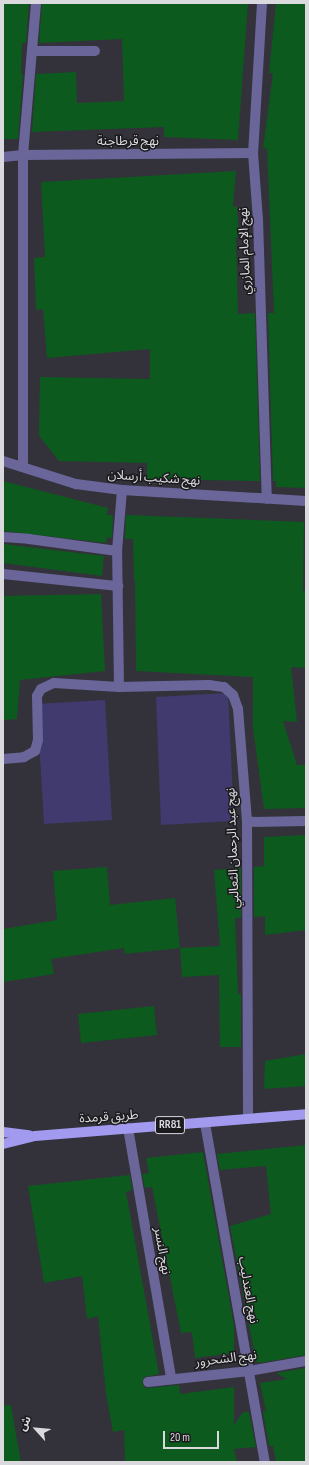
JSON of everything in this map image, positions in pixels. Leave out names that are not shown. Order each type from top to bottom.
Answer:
[{"type":"main road","name":"طريق قرمدة","points":[[3,1144],[34,1136],[306,1114]]},
{"type":"main road","name":"طريق قرمدة","points":[[3,1132],[34,1136]]},
{"type":"street","points":[[23,467],[23,155],[36,3]]},
{"type":"street","name":"نهج الإمام المازري","points":[[262,3],[253,153],[258,219],[266,499]]},
{"type":"street","points":[[33,51],[95,51]]},
{"type":"street","name":"نهج قرطاجنة","points":[[3,157],[23,155],[253,153]]},
{"type":"street","name":"نهج شكيب أرسلان","points":[[3,461],[76,484],[122,490],[306,501]]},
{"type":"street","points":[[120,687],[117,551],[122,490]]},
{"type":"street","points":[[3,537],[117,551]]},
{"type":"street","points":[[3,574],[118,586]]},
{"type":"street","name":"نهج عبد الرحمان الثعالبي","points":[[3,759],[24,757],[32,754],[38,746],[37,696],[41,689],[54,683],[120,687],[209,685],[224,687],[234,695],[238,709],[248,822],[248,1119]]},
{"type":"street","points":[[248,822],[306,821]]},
{"type":"street","name":"نهج العندليب","points":[[205,1123],[265,1462]]},
{"type":"street","name":"نهج النسر","points":[[128,1128],[171,1378]]},
{"type":"street","name":"نهج الشحرور","points":[[148,1382],[171,1378],[249,1371],[306,1361]]},
{"type":"shaded area","points":[[228,693],[234,821],[161,825],[156,697]]},
{"type":"shaded area","points":[[105,700],[112,820],[44,824],[37,704]]},
{"type":"building","points":[[3,3],[29,3],[26,43],[22,43],[21,74],[23,74],[18,139],[3,139]]},
{"type":"building","points":[[42,3],[248,3],[238,140],[164,137],[164,127],[32,132],[36,74],[76,72],[77,103],[124,101],[122,39],[39,43]]},
{"type":"building","points":[[276,3],[306,3],[306,488],[276,487],[276,481],[273,481],[268,313],[274,313],[267,148],[263,149],[273,73],[269,73]]},
{"type":"building","points":[[236,171],[233,206],[237,207],[239,236],[236,237],[238,314],[255,313],[260,481],[147,479],[147,463],[59,461],[39,436],[40,377],[150,379],[150,349],[47,358],[43,309],[36,310],[34,258],[45,257],[41,182]]},
{"type":"building","points":[[3,481],[108,508],[107,515],[113,515],[112,538],[107,537],[106,543],[3,531]]},
{"type":"building","points":[[126,515],[304,522],[303,591],[306,590],[306,668],[291,667],[297,722],[283,721],[297,765],[306,765],[306,808],[264,809],[253,728],[253,677],[136,671],[133,539],[125,539]]},
{"type":"building","points":[[3,544],[104,556],[102,576],[3,563]]},
{"type":"building","points":[[101,594],[105,671],[20,680],[17,719],[3,720],[3,596]]},
{"type":"building","points":[[306,835],[306,930],[265,935],[265,916],[254,917],[254,867],[264,866],[264,837]]},
{"type":"building","points":[[107,867],[110,905],[175,898],[180,948],[125,954],[124,948],[51,959],[54,974],[3,982],[3,929],[57,920],[53,871]]},
{"type":"building","points":[[241,868],[241,918],[235,918],[238,994],[241,994],[241,1047],[220,1047],[219,975],[182,977],[180,948],[220,946],[214,870]]},
{"type":"building","points":[[154,1006],[157,1035],[81,1043],[78,1014]]},
{"type":"building","points":[[306,1054],[306,1086],[264,1089],[265,1061]]},
{"type":"building","points":[[306,1145],[306,1355],[259,1363],[256,1361],[230,1226],[271,1214],[266,1166],[220,1170],[217,1154]]},
{"type":"building","points":[[203,1152],[234,1326],[234,1353],[195,1358],[192,1332],[181,1333],[152,1187],[145,1188],[142,1174],[149,1173],[146,1158]]},
{"type":"building","points":[[130,1175],[132,1190],[126,1192],[159,1374],[144,1377],[142,1383],[145,1388],[179,1385],[180,1394],[234,1387],[234,1425],[243,1412],[249,1412],[256,1447],[234,1449],[237,1462],[125,1462],[124,1430],[113,1432],[106,1394],[98,1316],[87,1319],[82,1276],[44,1283],[28,1186]]},
{"type":"building","points":[[306,1368],[306,1462],[276,1462],[273,1446],[269,1446],[263,1411],[266,1411],[260,1383],[287,1379],[276,1373]]},
{"type":"building","points":[[11,1405],[21,1462],[3,1462],[3,1406]]}]
